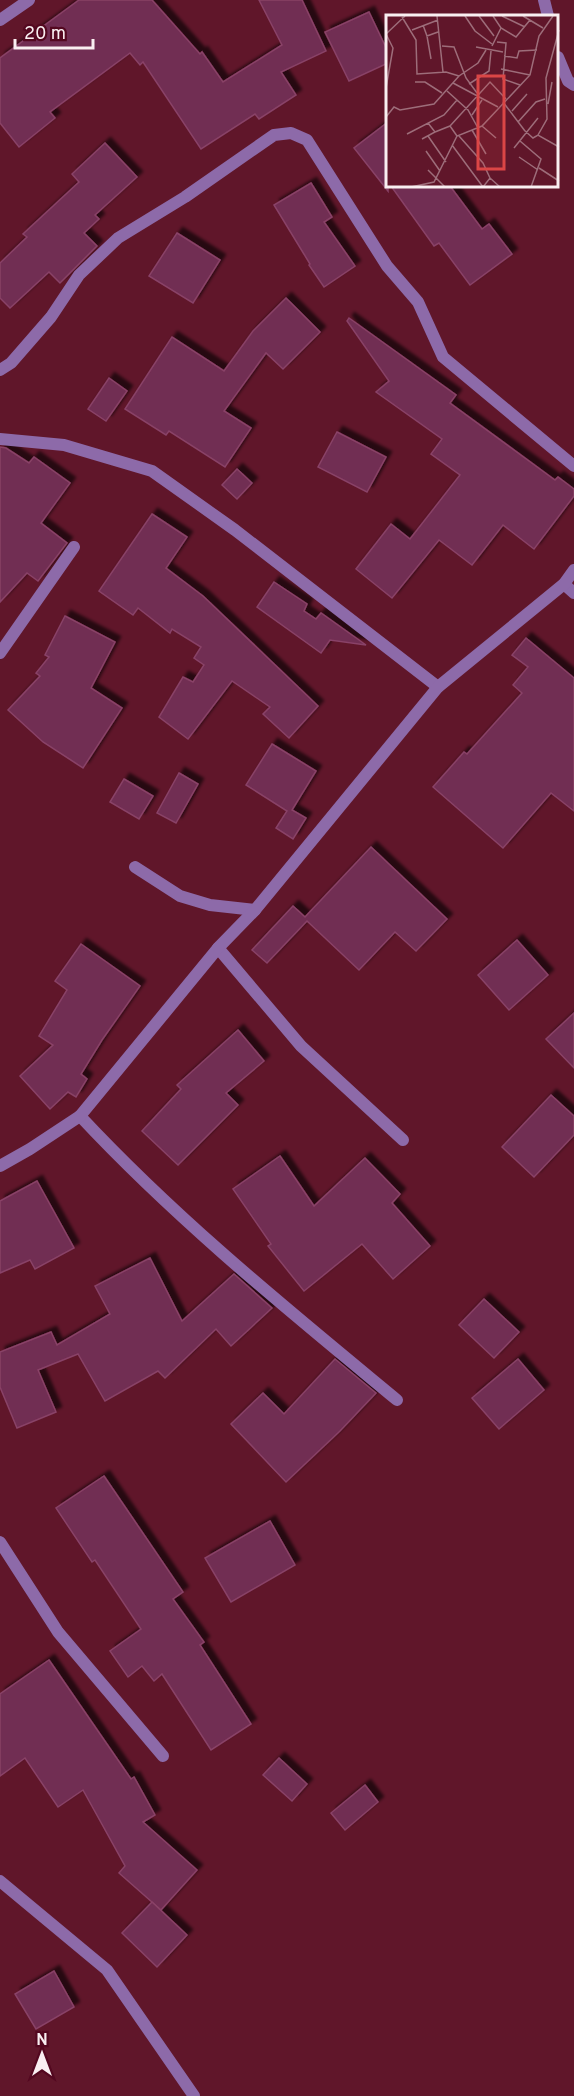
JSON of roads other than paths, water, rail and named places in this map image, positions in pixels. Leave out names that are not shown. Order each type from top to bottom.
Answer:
[{"type":"street","points":[[0,20],[29,0]]},
{"type":"street","points":[[544,0],[548,15]]},
{"type":"street","points":[[559,59],[568,81],[574,85]]},
{"type":"street","points":[[0,369],[11,363],[51,317],[79,275],[118,238],[185,197],[274,135],[291,133],[307,140],[387,266],[418,302],[443,357],[574,466]]},
{"type":"street","points":[[0,439],[64,445],[152,471],[235,531],[438,687]]},
{"type":"street","points":[[0,653],[74,547]]},
{"type":"street","points":[[0,1166],[80,1116],[218,948],[255,910],[438,687],[564,584],[574,570]]},
{"type":"street","points":[[564,584],[574,593]]},
{"type":"street","points":[[135,867],[180,896],[210,905],[255,910]]},
{"type":"street","points":[[218,948],[301,1046],[403,1140]]},
{"type":"street","points":[[80,1116],[127,1167],[216,1249],[397,1400]]},
{"type":"street","points":[[0,1542],[58,1632],[163,1756]]},
{"type":"street","points":[[0,1881],[107,1970],[194,2096]]}]
